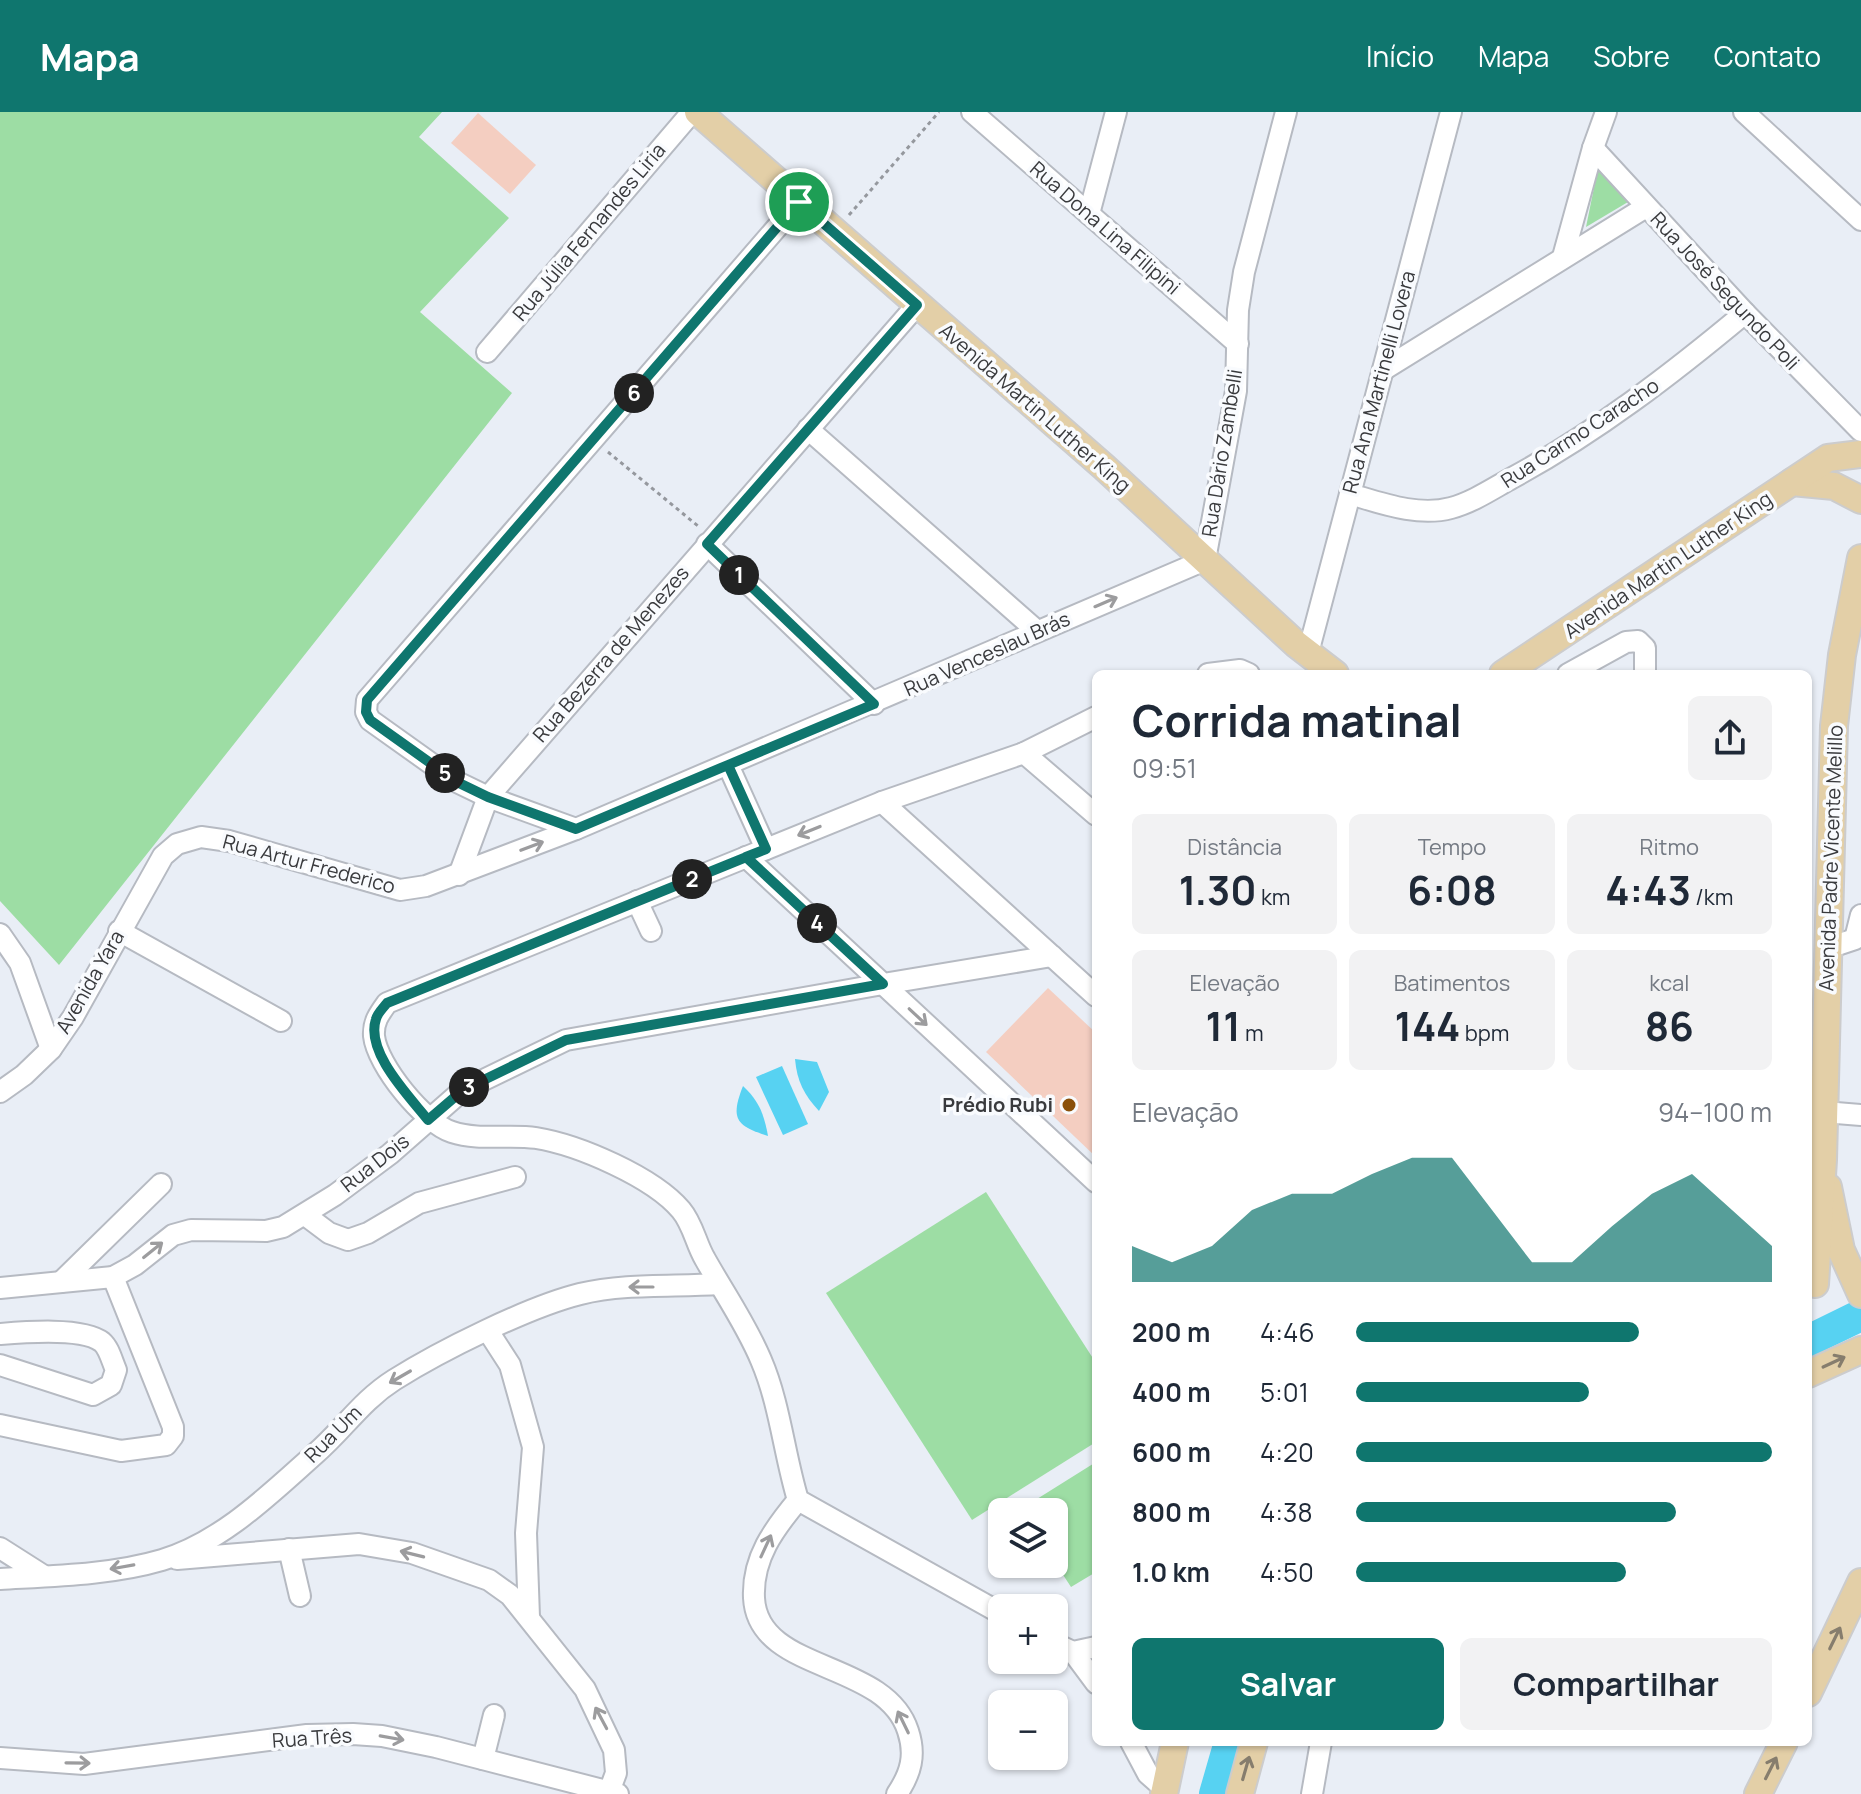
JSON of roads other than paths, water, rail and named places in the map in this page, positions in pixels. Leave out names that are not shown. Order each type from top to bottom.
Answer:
[{"type":"main road","name":"Avenida Martin Luther King","points":[[695,112],[1104,467],[1330,670]]},
{"type":"main road","name":"Avenida Martin Luther King","points":[[1509,670],[1828,458],[1861,454]]},
{"type":"main road","name":"Avenida Martin Luther King","points":[[1792,482],[1834,486],[1861,500]]},
{"type":"main road","name":"Avenida Padre Vicente Melillo","points":[[1812,1276],[1823,1160],[1834,726],[1842,655],[1861,558]]},
{"type":"main road","name":"Avenida Padre Vicente Melillo","points":[[1823,1160],[1841,1250],[1855,1266],[1861,1294]]},
{"type":"main road","points":[[1812,1286],[1855,1266]]},
{"type":"main road","points":[[1812,1372],[1861,1350]]},
{"type":"main road","points":[[1812,1685],[1861,1582]]},
{"type":"main road","points":[[1164,1791],[1174,1746]]},
{"type":"main road","points":[[1240,1794],[1253,1746]]},
{"type":"main road","points":[[1758,1794],[1782,1746]]},
{"type":"street","name":"Rua Júlia Fernandes Liria","points":[[487,352],[695,112]]},
{"type":"street","name":"Rua Dona Lina Filipini","points":[[972,112],[1238,344]]},
{"type":"street","points":[[1089,214],[1116,112]]},
{"type":"street","name":"Rua Dário Zambelli","points":[[1205,560],[1236,391],[1238,310],[1244,272],[1286,112]]},
{"type":"street","name":"Rua Ana Martinelli Lovera","points":[[1308,653],[1451,112]]},
{"type":"street","points":[[1563,257],[1606,112]]},
{"type":"street","points":[[1744,112],[1861,220]]},
{"type":"street","name":"Rua José Segundo Poli","points":[[1593,148],[1745,313],[1861,431]]},
{"type":"street","points":[[576,829],[488,797],[457,782],[370,720],[366,712],[367,700],[799,202]]},
{"type":"street","points":[[1383,370],[1646,207]]},
{"type":"street","name":"Rua Bezerra de Menezes","points":[[459,875],[488,797],[917,305]]},
{"type":"street","name":"Rua Carmo Caracho","points":[[1350,494],[1393,506],[1428,511],[1451,508],[1474,499],[1541,462],[1653,387],[1745,313]]},
{"type":"street","points":[[808,429],[1037,631]]},
{"type":"street","points":[[710,541],[874,704]]},
{"type":"street","name":"Rua Venceslau Brás","points":[[459,875],[874,704],[1205,560]]},
{"type":"street","points":[[1575,670],[1626,642],[1638,641],[1645,648],[1645,670]]},
{"type":"street","points":[[988,1606],[798,1500],[785,1455],[775,1399],[762,1361],[683,1212],[665,1195],[638,1178],[606,1162],[551,1142],[536,1138],[470,1136],[451,1132],[428,1120],[391,1073],[374,1038],[376,1018],[387,1003],[882,802],[1024,753],[1092,719]]},
{"type":"street","points":[[1024,753],[1092,812]]},
{"type":"street","points":[[728,765],[766,849]]},
{"type":"street","points":[[882,802],[1092,992]]},
{"type":"street","name":"Rua Artur Frederico","points":[[163,856],[177,844],[201,837],[229,841],[400,890],[426,886],[459,875]]},
{"type":"street","name":"Avenida Yara","points":[[0,1092],[24,1075],[51,1049],[73,1017],[163,856]]},
{"type":"street","points":[[746,857],[1092,1178]]},
{"type":"street","points":[[637,901],[651,931]]},
{"type":"street","points":[[1828,948],[1855,939],[1861,915]]},
{"type":"street","points":[[119,931],[281,1021]]},
{"type":"street","points":[[0,934],[20,963],[51,1049]]},
{"type":"street","name":"Rua Dois","points":[[0,1288],[113,1277],[135,1265],[173,1235],[191,1230],[266,1231],[283,1227],[305,1215],[390,1154],[463,1090],[566,1040],[1052,956]]},
{"type":"street","points":[[1824,1112],[1861,1115]]},
{"type":"street","points":[[305,1215],[329,1233],[348,1240],[368,1233],[419,1203],[515,1177]]},
{"type":"street","points":[[61,1282],[161,1184]]},
{"type":"street","points":[[0,1425],[121,1451],[166,1445],[173,1436],[173,1427],[113,1277]]},
{"type":"street","name":"Rua Um","points":[[0,1579],[162,1560],[220,1531],[255,1507],[328,1443],[358,1406],[395,1380],[488,1331],[580,1294],[619,1288],[719,1284]]},
{"type":"street","points":[[0,1334],[38,1331],[94,1338],[105,1344],[116,1370],[111,1385],[93,1395],[0,1365]]},
{"type":"street","points":[[488,1331],[510,1365],[533,1447],[526,1533],[529,1617]]},
{"type":"street","points":[[798,1500],[774,1530],[761,1555],[755,1574],[755,1614],[764,1631],[793,1652],[828,1666],[890,1699],[904,1719],[913,1760],[897,1794]]},
{"type":"street","points":[[162,1560],[359,1544],[412,1553],[489,1580],[510,1595],[585,1689],[608,1732],[616,1773],[611,1793]]},
{"type":"street","points":[[0,1548],[44,1576]]},
{"type":"street","points":[[289,1549],[300,1596]]},
{"type":"street","points":[[1068,1648],[1092,1647]]},
{"type":"street","points":[[1068,1653],[1092,1679]]},
{"type":"street","points":[[483,1759],[494,1715]]},
{"type":"street","name":"Rua Três","points":[[0,1758],[84,1764],[307,1735],[353,1734],[396,1738],[611,1793]]},
{"type":"street","points":[[1133,1746],[1148,1774],[1164,1791]]},
{"type":"street","points":[[1312,1794],[1320,1746]]},
{"type":"water","points":[[795,1059],[817,1062],[829,1092],[819,1111],[802,1087]]},
{"type":"water","points":[[782,1066],[808,1124],[783,1135],[756,1077]]},
{"type":"water","points":[[743,1086],[760,1108],[768,1136],[749,1129],[739,1120],[737,1106]]},
{"type":"waterway","points":[[1812,1339],[1861,1315]]},
{"type":"waterway","points":[[1215,1794],[1229,1746]]},
{"type":"place","name":"Prédio Rubi","points":[[1069,1105]]}]
